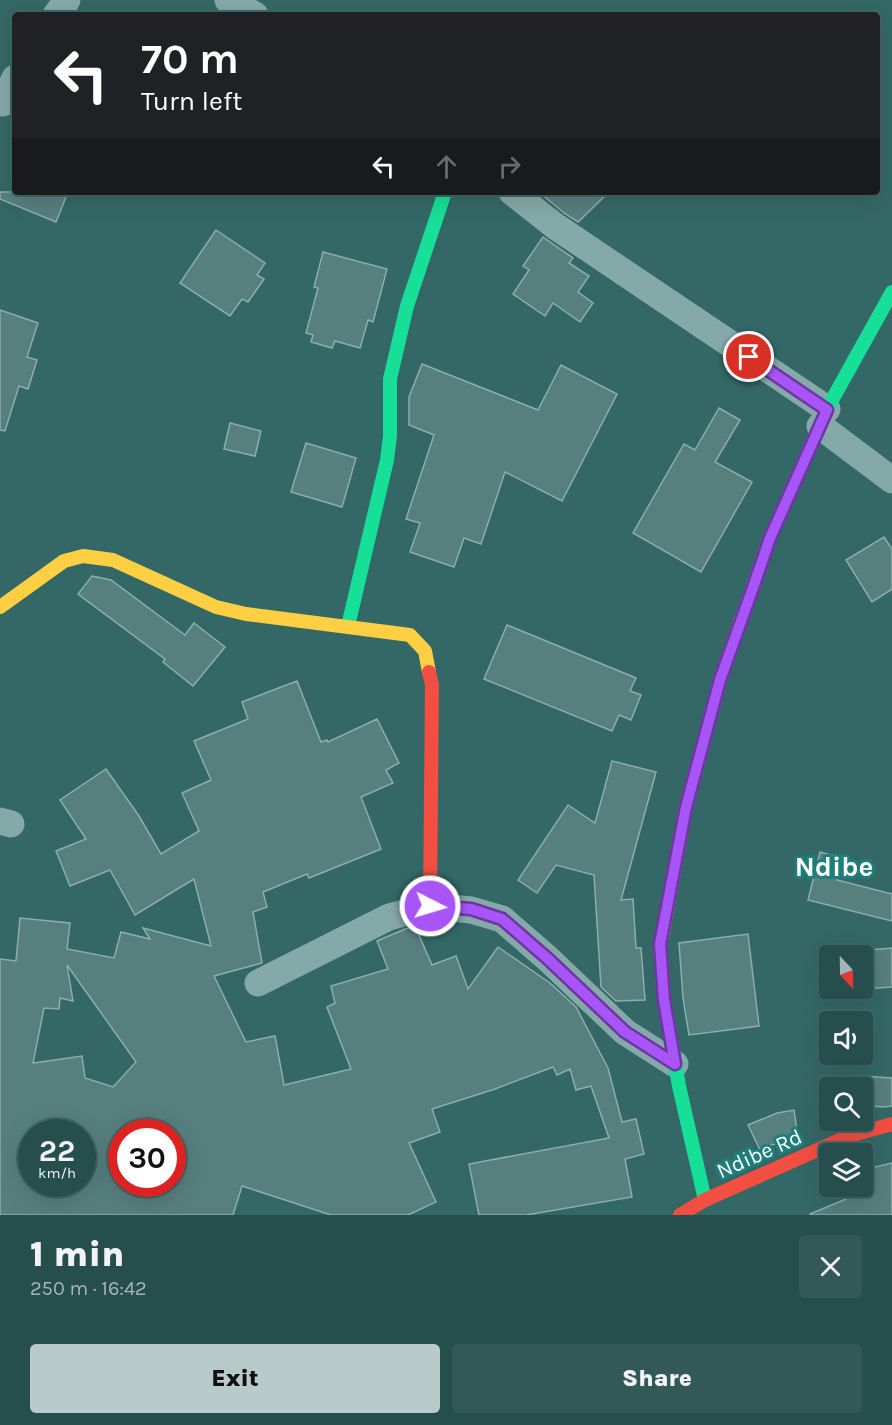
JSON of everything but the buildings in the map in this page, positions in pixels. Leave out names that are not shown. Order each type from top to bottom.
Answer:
[{"type":"street","points":[[228,0],[250,12]]},
{"type":"street","points":[[3,103],[12,84]]},
{"type":"street","points":[[348,626],[387,460],[390,436],[390,379],[407,306],[444,195]]},
{"type":"street","points":[[516,195],[555,226],[823,418],[892,480]]},
{"type":"street","points":[[705,1200],[675,1064],[664,1000],[660,944],[686,807],[720,680],[770,538],[823,418],[892,292]]},
{"type":"street","points":[[0,607],[64,561],[83,556],[113,560],[216,607],[246,614],[410,635],[424,651],[432,686],[430,906]]},
{"type":"street","points":[[258,983],[389,917],[430,906],[471,909],[502,919],[625,1032],[675,1064]]},
{"type":"street","name":"Ndibe Rd","points":[[680,1215],[705,1200],[849,1136],[892,1124]]},
{"type":"traffic: fast","points":[[348,626],[387,460],[390,436],[390,379],[407,306],[444,195]]},
{"type":"traffic: fast","points":[[741,620],[770,538],[827,409],[892,292]]},
{"type":"traffic: fast","points":[[662,936],[660,944],[664,1000],[679,1086],[705,1200]]},
{"type":"traffic: slow","points":[[0,607],[64,561],[83,556],[113,560],[216,607],[246,614],[410,635],[425,651],[429,672]]},
{"type":"traffic: slow","points":[[662,936],[686,807],[720,680],[741,620]]},
{"type":"traffic: jam","points":[[429,672],[432,685],[430,906]]},
{"type":"traffic: jam","points":[[680,1215],[705,1200],[849,1136],[892,1124]]},
{"type":"district","name":"Ndibe","points":[[834,866]]},
{"type":"route","points":[[430,906],[471,909],[502,919],[625,1032],[675,1064],[664,1000],[660,944],[686,807],[720,680],[770,538],[827,410],[749,357]]}]
